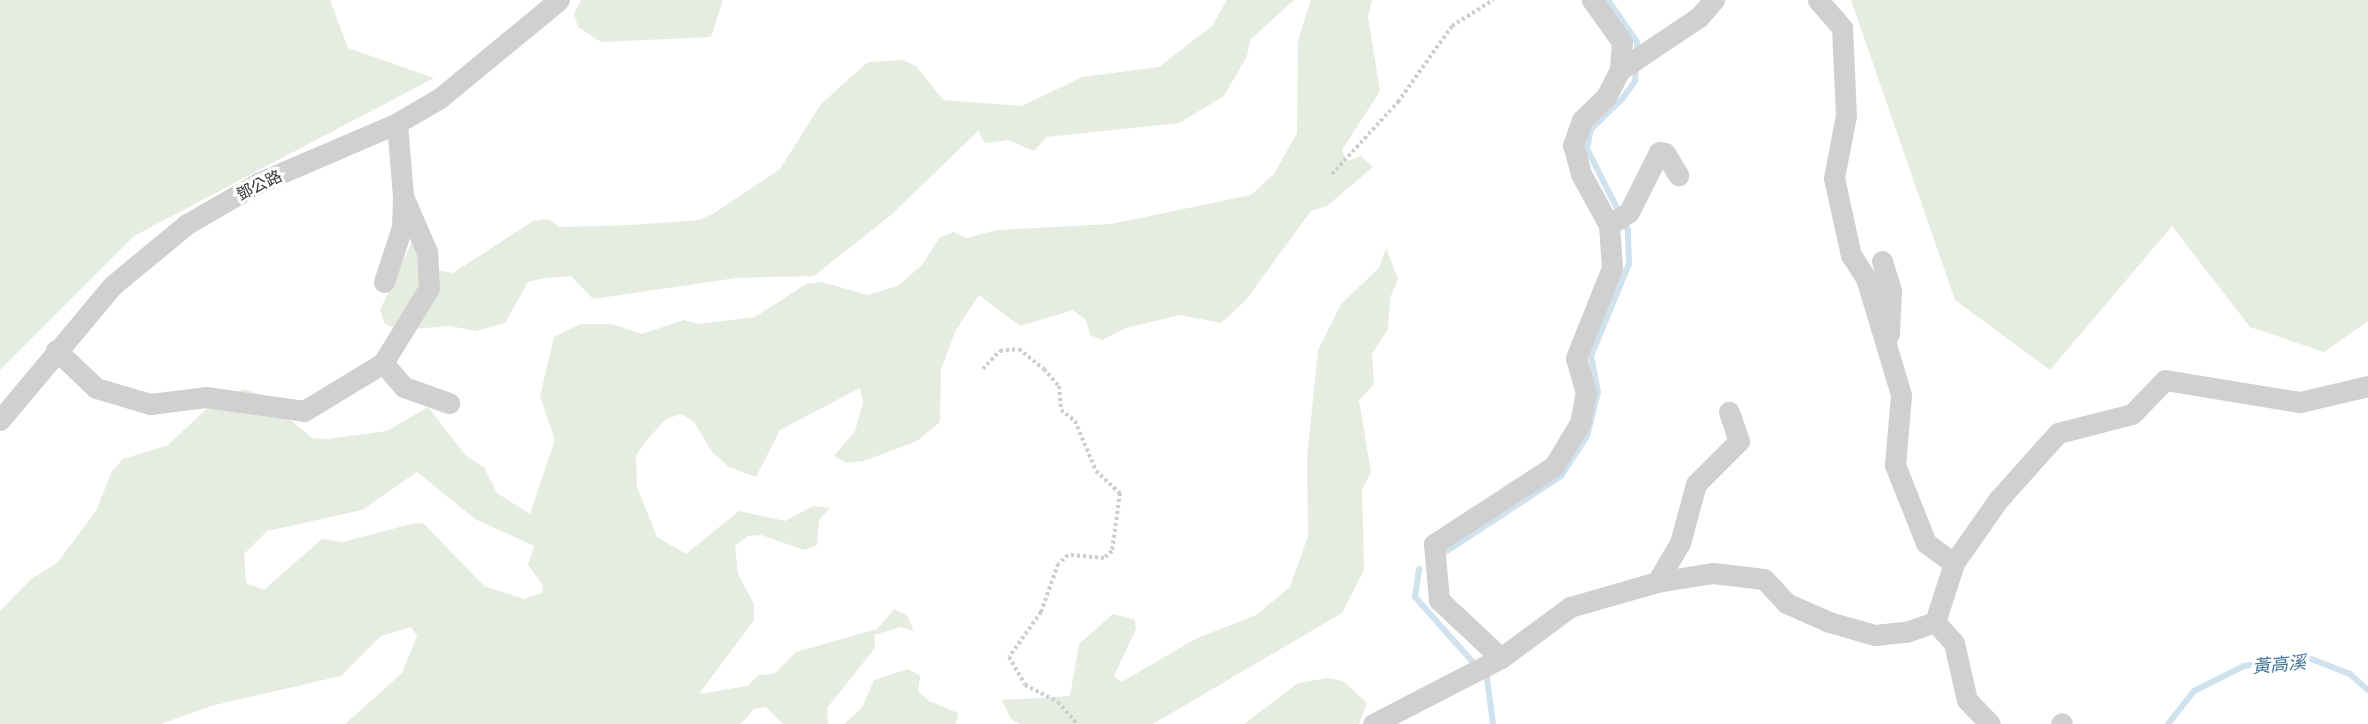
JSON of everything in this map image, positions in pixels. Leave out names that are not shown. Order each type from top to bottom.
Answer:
[{"type":"street","name":"鄧公路","points":[[0,420],[56,350],[113,285],[187,224],[258,183],[397,123],[506,48],[559,0]]},
{"type":"street","points":[[1501,658],[1439,600],[1434,544],[1554,466],[1570,445],[1586,393],[1576,358],[1612,268],[1609,225],[1581,174],[1573,145],[1582,120],[1606,97],[1620,70],[1622,42],[1592,0]]},
{"type":"street","points":[[1620,70],[1699,17],[1710,0]]},
{"type":"street","points":[[1818,0],[1842,28],[1846,115],[1834,178],[1841,214],[1902,395],[1895,465],[1926,543],[1954,563]]},
{"type":"street","points":[[384,282],[402,227],[403,196],[397,123]]},
{"type":"street","points":[[1609,225],[1629,212],[1659,152],[1665,153],[1678,175]]},
{"type":"street","points":[[56,350],[96,388],[150,404],[206,397],[304,411],[383,363],[429,288],[427,252],[403,196]]},
{"type":"street","points":[[1881,261],[1891,291],[1888,353]]},
{"type":"street","points":[[383,363],[404,387],[449,404]]},
{"type":"street","points":[[1935,622],[1954,563],[1998,500],[2058,434],[2132,414],[2165,380],[2300,402],[2368,386]]},
{"type":"street","points":[[1657,582],[1680,543],[1696,484],[1738,441],[1729,412]]},
{"type":"street","points":[[1373,724],[1501,658],[1570,607],[1657,582],[1713,573],[1764,579],[1786,603],[1875,635],[1935,622]]},
{"type":"street","points":[[1935,622],[1954,643],[1967,700],[1990,724]]},
{"type":"path","points":[[1332,174],[1398,102],[1452,26],[1493,0]]},
{"type":"path","points":[[984,369],[1000,351],[1019,350],[1044,369],[1059,386],[1061,410],[1075,421],[1096,471],[1120,493],[1112,551],[1104,558],[1068,555],[1058,564],[1041,612],[1009,657],[1025,685],[1058,702],[1077,717],[1077,724]]},
{"type":"shaded area","points":[[0,0],[330,0],[348,48],[434,78],[134,236],[0,370]]},
{"type":"shaded area","points":[[581,0],[723,0],[711,37],[601,42],[578,27],[574,14]]},
{"type":"shaded area","points":[[1227,0],[1294,0],[1250,40],[1247,56],[1224,96],[1179,123],[1047,137],[1034,151],[1008,140],[985,143],[978,131],[891,215],[814,276],[736,278],[593,299],[571,276],[544,278],[528,282],[505,323],[476,331],[450,326],[399,330],[385,324],[380,310],[414,237],[436,270],[453,273],[533,221],[547,219],[560,227],[699,220],[714,213],[780,169],[821,104],[868,62],[903,60],[916,66],[943,100],[1022,106],[1082,77],[1159,67],[1212,26]]},
{"type":"shaded area","points":[[1311,0],[1372,0],[1368,17],[1380,91],[1342,150],[1347,161],[1361,156],[1373,167],[1327,206],[1311,211],[1245,301],[1221,323],[1180,315],[1126,328],[1102,340],[1090,335],[1086,320],[1073,310],[1020,326],[979,295],[956,330],[941,369],[940,422],[917,441],[864,461],[846,463],[834,456],[855,431],[863,403],[860,388],[780,430],[756,477],[729,467],[712,452],[694,422],[681,414],[666,419],[645,442],[636,456],[637,487],[657,537],[686,554],[739,511],[785,521],[813,506],[830,508],[819,520],[817,545],[804,550],[761,535],[748,536],[735,546],[738,574],[754,604],[754,620],[699,694],[747,686],[759,675],[774,674],[796,652],[877,629],[894,609],[907,615],[914,631],[901,627],[874,635],[875,648],[827,708],[828,724],[783,724],[766,707],[754,709],[741,724],[345,724],[402,673],[417,636],[411,627],[381,636],[341,676],[211,706],[161,724],[0,724],[0,611],[31,579],[58,562],[96,511],[112,471],[123,459],[168,445],[216,400],[245,389],[261,395],[312,438],[327,439],[387,431],[428,407],[466,456],[484,467],[497,493],[530,514],[555,440],[540,396],[554,337],[580,324],[612,324],[642,334],[684,320],[699,324],[755,317],[806,284],[822,282],[867,295],[898,286],[923,264],[939,238],[953,232],[967,238],[997,230],[1111,224],[1251,195],[1274,174],[1297,133],[1298,40]],"holes":[[[417,472],[475,519],[534,546],[528,565],[543,585],[542,593],[524,599],[484,586],[424,524],[415,523],[343,542],[322,539],[264,590],[246,583],[244,554],[267,531],[362,510]]]},
{"type":"shaded area","points":[[1851,0],[2368,0],[2368,321],[2324,352],[2250,327],[2172,226],[2050,370],[1955,300]]},
{"type":"shaded area","points":[[1386,248],[1398,279],[1390,298],[1388,329],[1372,354],[1374,384],[1359,400],[1371,472],[1362,489],[1364,570],[1342,613],[1153,724],[1020,724],[1011,719],[1002,700],[1070,696],[1079,644],[1113,614],[1135,620],[1136,629],[1114,676],[1122,682],[1195,639],[1256,615],[1290,587],[1308,536],[1307,458],[1318,350],[1341,304],[1379,268]]},
{"type":"shaded area","points":[[908,669],[920,676],[918,691],[929,701],[958,713],[956,724],[844,724],[862,708],[874,680]]},
{"type":"shaded area","points":[[1328,678],[1343,681],[1367,703],[1359,724],[1244,724],[1298,683]]},
{"type":"waterway","points":[[1608,0],[1637,42],[1637,53]]},
{"type":"waterway","points":[[1447,551],[1561,476],[1587,436],[1598,392],[1591,356],[1629,264],[1628,230],[1587,149],[1591,129],[1622,99],[1635,81],[1636,66]]},
{"type":"waterway","points":[[1419,569],[1415,597],[1487,678],[1493,724]]},
{"type":"waterway","name":"黃高溪","points":[[2168,724],[2194,691],[2244,666],[2306,657],[2350,674],[2368,690]]}]
